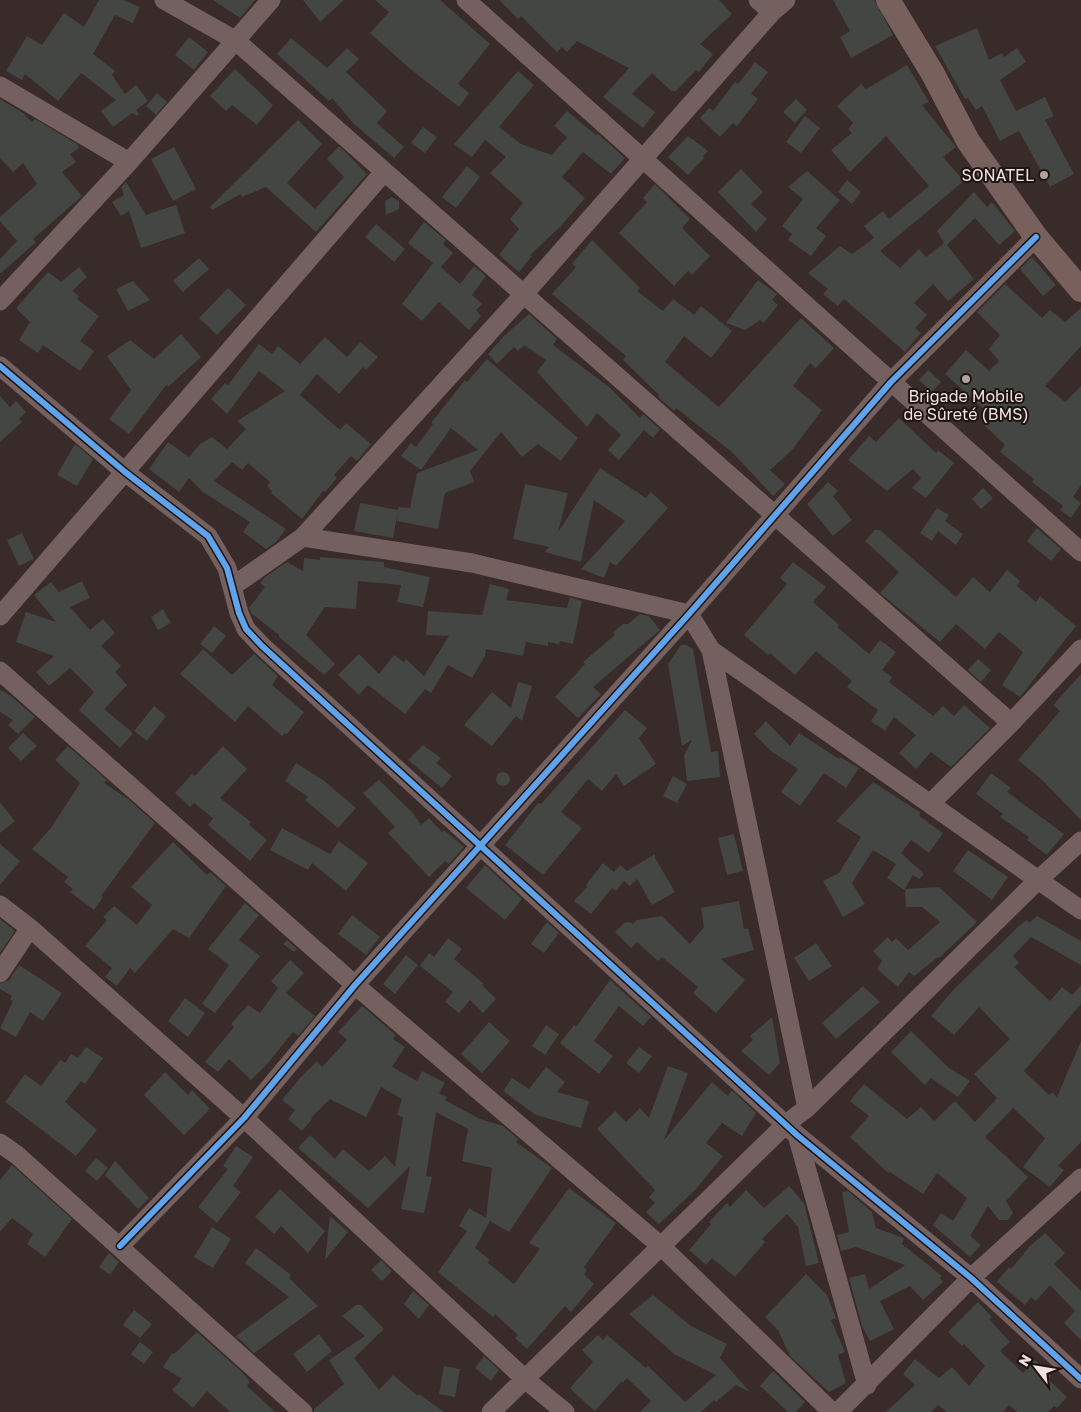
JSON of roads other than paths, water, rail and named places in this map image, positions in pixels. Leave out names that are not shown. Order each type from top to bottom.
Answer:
[{"type":"main road","points":[[888,0],[933,74],[968,141],[1036,237],[1081,290]]},
{"type":"street","points":[[164,0],[235,40],[775,518],[1011,723]]},
{"type":"street","points":[[0,301],[129,162],[270,0]]},
{"type":"street","points":[[466,0],[1081,552]]},
{"type":"street","points":[[233,586],[303,537],[643,160],[772,4]]},
{"type":"street","points":[[0,86],[129,162]]},
{"type":"street","points":[[0,616],[384,172]]},
{"type":"street","points":[[120,1246],[244,1118],[355,985],[775,518],[891,382],[1036,237]]},
{"type":"street","points":[[0,366],[125,472],[208,536],[227,568],[239,613],[246,628],[262,646],[792,1130],[971,1278],[1081,1379]]},
{"type":"street","points":[[303,537],[472,563],[689,614],[711,650],[807,1108]]},
{"type":"street","points":[[930,804],[1081,649]]},
{"type":"street","points":[[711,650],[1081,910]]},
{"type":"street","points":[[0,671],[355,985],[662,1247],[832,1412]]},
{"type":"street","points":[[491,1412],[662,1247],[792,1130],[807,1108],[1038,880],[1081,841]]},
{"type":"street","points":[[0,905],[30,928],[244,1118],[526,1380],[565,1412]]},
{"type":"street","points":[[0,973],[30,928]]},
{"type":"street","points":[[792,1130],[867,1385]]},
{"type":"street","points":[[0,1144],[17,1155],[120,1246],[303,1412]]},
{"type":"street","points":[[838,1412],[867,1385],[971,1278],[1081,1178]]},
{"type":"place","name":"SONATEL","points":[[1044,175]]},
{"type":"place","name":"Brigade Mobile de Sûreté (BMS)","points":[[966,379]]}]
